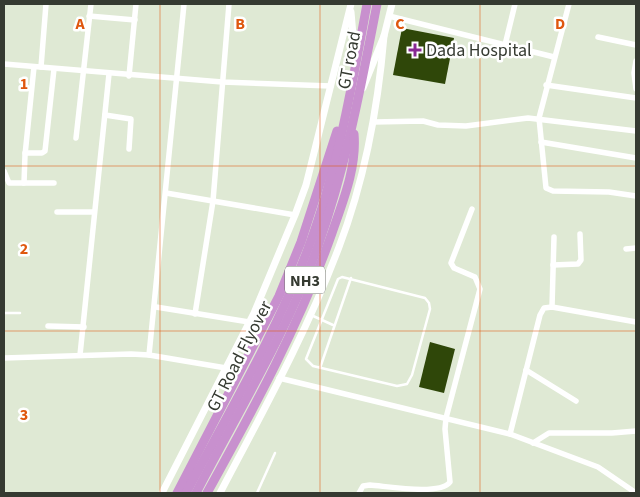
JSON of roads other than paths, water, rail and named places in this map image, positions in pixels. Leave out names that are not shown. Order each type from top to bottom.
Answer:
[{"type":"highway","name":"GT road","points":[[344,115],[368,4]]},
{"type":"highway","name":"GT road","points":[[354,123],[377,4]]},
{"type":"highway","name":"GT Road Flyover","points":[[196,493],[244,394],[309,246],[327,193],[344,115]]},
{"type":"highway","points":[[177,493],[279,296],[301,242],[332,143],[344,115]]},
{"type":"highway","name":"GT Road Flyover","points":[[186,493],[296,300],[318,247],[336,192],[354,123]]},
{"type":"highway","points":[[207,493],[294,330],[319,271],[343,202],[356,152],[354,123]]},
{"type":"street","points":[[41,67],[46,4]]},
{"type":"street","points":[[76,138],[91,4]]},
{"type":"street","points":[[129,76],[136,4]]},
{"type":"street","points":[[149,354],[156,308],[184,4]]},
{"type":"street","points":[[195,314],[213,201],[228,4]]},
{"type":"street","points":[[351,4],[353,35],[358,50]]},
{"type":"street","points":[[162,493],[249,322],[306,185],[351,4]]},
{"type":"street","points":[[221,493],[310,314],[339,246],[360,180],[374,122],[384,36],[392,4]]},
{"type":"street","points":[[505,45],[515,4]]},
{"type":"street","points":[[569,4],[546,85],[539,118],[548,189],[636,196]]},
{"type":"street","points":[[90,16],[135,20]]},
{"type":"street","points":[[389,16],[554,56]]},
{"type":"street","points":[[358,100],[384,36]]},
{"type":"street","points":[[598,36],[636,45]]},
{"type":"street","points":[[636,61],[636,89]]},
{"type":"street","points":[[4,64],[129,76],[330,86]]},
{"type":"street","points":[[24,183],[25,153],[34,67]]},
{"type":"street","points":[[25,153],[42,153],[45,151],[54,69]]},
{"type":"street","points":[[80,355],[109,74]]},
{"type":"street","points":[[546,85],[636,98]]},
{"type":"street","points":[[104,115],[130,118],[129,149]]},
{"type":"street","points":[[374,122],[423,121],[438,126],[466,126],[520,118],[539,118],[636,131]]},
{"type":"street","points":[[541,142],[636,158]]},
{"type":"street","points":[[4,171],[9,183],[54,183]]},
{"type":"street","points":[[166,193],[294,215]]},
{"type":"street","points":[[359,493],[363,486],[370,485],[412,489],[448,485],[451,476],[446,444],[446,418],[480,289],[475,277],[454,268],[451,263],[472,210]]},
{"type":"street","points":[[57,212],[94,212]]},
{"type":"street","points":[[553,265],[578,264],[580,234]]},
{"type":"street","points":[[552,307],[554,237]]},
{"type":"street","points":[[626,249],[636,248]]},
{"type":"street","points":[[510,434],[540,315],[544,308],[552,307],[636,322]]},
{"type":"street","points":[[156,308],[249,322]]},
{"type":"street","points":[[48,326],[84,327]]},
{"type":"street","points":[[4,358],[119,353],[149,354],[226,368]]},
{"type":"street","points":[[526,370],[576,401]]},
{"type":"street","points":[[279,378],[510,434],[598,467],[636,493]]},
{"type":"street","points":[[533,443],[549,432],[612,433],[636,431]]},
{"type":"lane","points":[[342,277],[351,278],[424,298],[430,303],[430,310],[412,375],[407,384],[397,386],[320,368],[309,364],[306,359],[338,279],[342,277]]},
{"type":"lane","points":[[320,368],[351,278]]},
{"type":"lane","points":[[4,313],[20,314]]},
{"type":"lane","points":[[310,314],[334,326]]},
{"type":"lane","points":[[257,493],[275,453]]},
{"type":"place","name":"Dada Hospital","points":[[415,50]]}]
